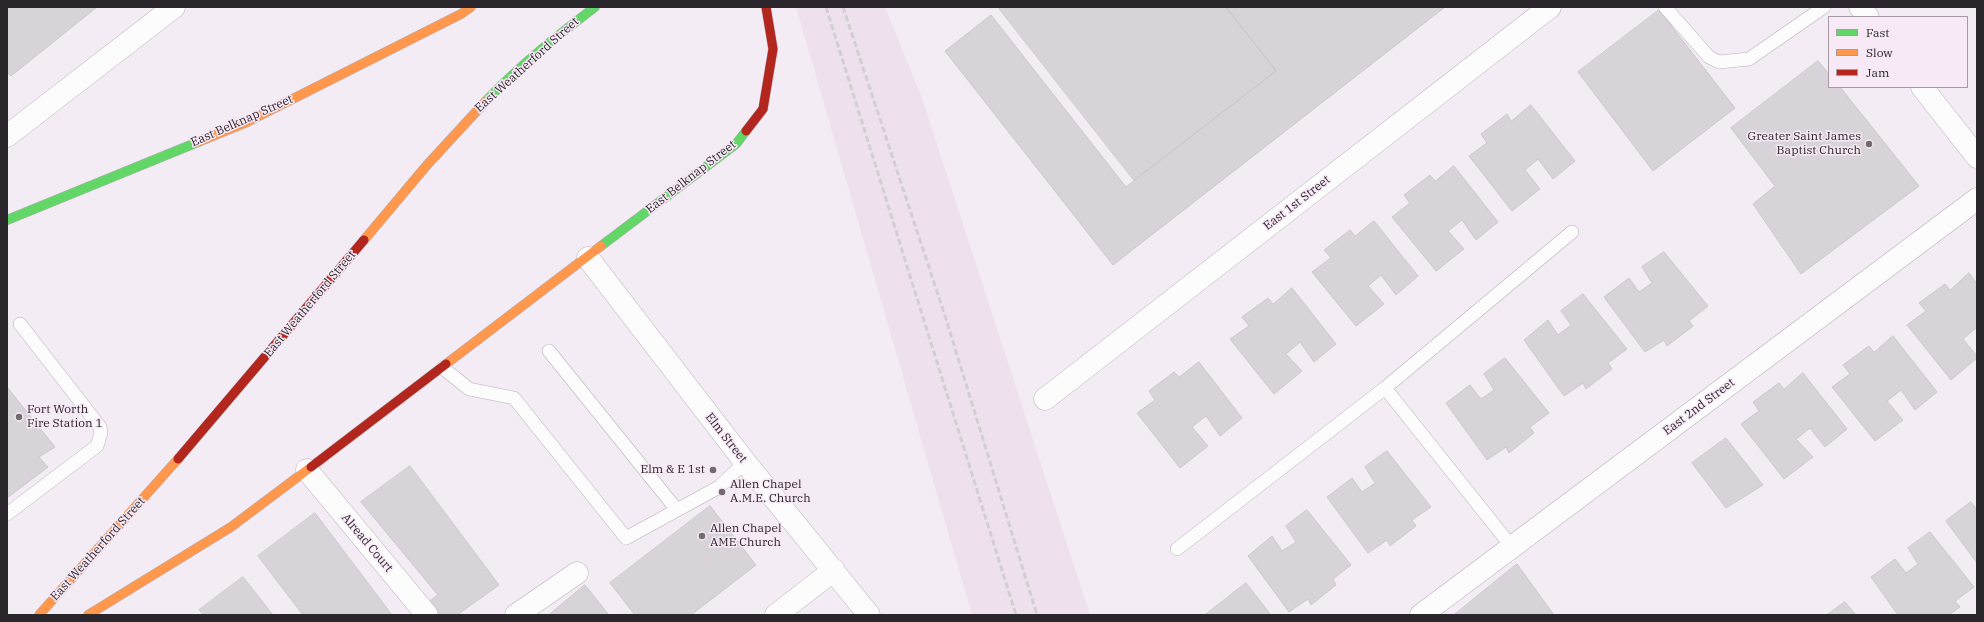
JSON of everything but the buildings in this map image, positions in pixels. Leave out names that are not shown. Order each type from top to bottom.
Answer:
[{"type":"main road","name":"East Belknap Street","points":[[7,220],[247,122],[462,14],[471,7]]},
{"type":"main road","name":"East Weatherford Street","points":[[39,615],[221,410],[468,118],[566,27],[595,7]]},
{"type":"main road","name":"East Belknap Street","points":[[588,258],[736,144],[763,109],[773,49],[766,7]]},
{"type":"main road","points":[[88,615],[231,527],[588,258]]},
{"type":"street","points":[[7,136],[174,7]]},
{"type":"street","name":"East 1st Street","points":[[1044,400],[1550,7]]},
{"type":"street","points":[[1860,7],[1867,16]]},
{"type":"street","points":[[1923,88],[1977,157]]},
{"type":"street","name":"East 2nd Street","points":[[1421,615],[1977,199]]},
{"type":"street","name":"Elm Street","points":[[588,258],[745,462],[869,615]]},
{"type":"street","name":"Alread Court","points":[[307,470],[427,615]]},
{"type":"street","points":[[776,615],[834,570]]},
{"type":"street","points":[[516,615],[577,573]]},
{"type":"lane","points":[[1665,7],[1709,57],[1719,62],[1749,59],[1824,7]]},
{"type":"lane","points":[[1176,549],[1385,388],[1572,232]]},
{"type":"lane","points":[[7,514],[97,446],[101,433],[100,427],[92,416],[20,324]]},
{"type":"lane","points":[[549,351],[677,510]]},
{"type":"lane","points":[[442,368],[469,389],[514,398],[626,538],[719,487],[745,462]]},
{"type":"lane","points":[[1385,388],[1512,547]]},
{"type":"shaded area","points":[[796,7],[885,7],[922,98],[1090,615],[972,615]]},
{"type":"railway","points":[[826,7],[1016,615]]},
{"type":"railway","points":[[843,7],[947,322],[1037,615]]},
{"type":"traffic: fast","points":[[486,101],[525,64],[595,7]]},
{"type":"traffic: fast","points":[[601,246],[736,144],[746,131]]},
{"type":"traffic: fast","points":[[7,220],[198,142]]},
{"type":"traffic: slow","points":[[198,142],[247,122],[461,14],[471,7]]},
{"type":"traffic: slow","points":[[364,240],[427,165],[486,101]]},
{"type":"traffic: slow","points":[[446,364],[601,246]]},
{"type":"traffic: slow","points":[[39,615],[178,459]]},
{"type":"traffic: slow","points":[[88,615],[231,527],[311,467]]},
{"type":"traffic: jam","points":[[746,131],[763,109],[773,49],[766,7]]},
{"type":"traffic: jam","points":[[178,459],[364,240]]},
{"type":"traffic: jam","points":[[311,467],[446,364]]},
{"type":"place","name":"Greater Saint James Baptist Church","points":[[1869,144]]},
{"type":"place","name":"Fort Worth Fire Station 1","points":[[19,417]]},
{"type":"place","name":"Elm & E 1st","points":[[713,470]]},
{"type":"place","name":"Allen Chapel A.M.E. Church","points":[[722,492]]},
{"type":"place","name":"Allen Chapel AME Church","points":[[702,536]]}]
